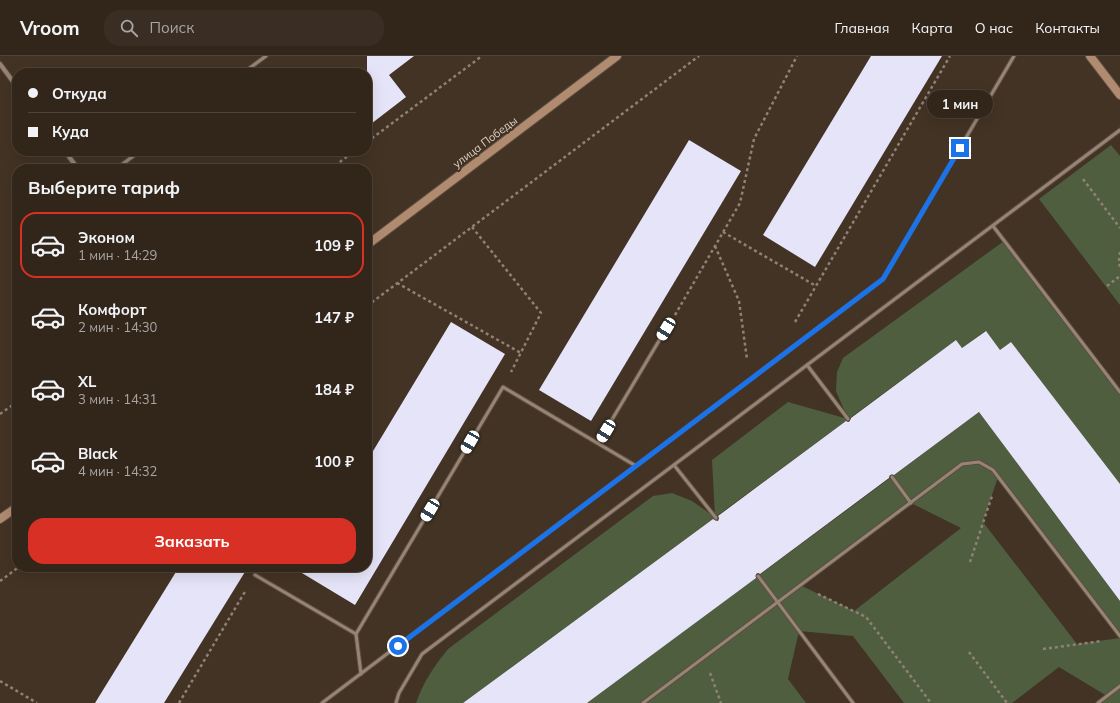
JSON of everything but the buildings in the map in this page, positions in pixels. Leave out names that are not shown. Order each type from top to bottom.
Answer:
[{"type":"main road","name":"улица Победы","points":[[372,241],[617,56]]},
{"type":"main road","points":[[1090,56],[1120,95]]},
{"type":"main road","points":[[0,520],[12,511]]},
{"type":"street","points":[[0,64],[12,80]]},
{"type":"lane","points":[[250,68],[266,56]]},
{"type":"lane","points":[[322,703],[883,279],[1014,56]]},
{"type":"lane","points":[[396,703],[399,693],[422,654],[1120,130]]},
{"type":"lane","points":[[123,164],[133,156]]},
{"type":"lane","points":[[992,226],[1120,392]]},
{"type":"lane","points":[[598,443],[666,329]]},
{"type":"lane","points":[[807,365],[848,419]]},
{"type":"lane","points":[[361,674],[356,634],[503,387],[636,466]]},
{"type":"lane","points":[[643,703],[962,464],[980,462],[993,470],[1120,636]]},
{"type":"lane","points":[[674,465],[716,518]]},
{"type":"lane","points":[[892,477],[911,503]]},
{"type":"lane","points":[[254,576],[356,634]]},
{"type":"lane","points":[[758,576],[852,703]]},
{"type":"lane","points":[[1098,703],[1120,686]]},
{"type":"path","points":[[372,138],[482,56]]},
{"type":"path","points":[[372,302],[699,56]]},
{"type":"path","points":[[666,329],[740,203],[754,139],[797,56]]},
{"type":"path","points":[[723,232],[816,286],[950,56]]},
{"type":"path","points":[[337,164],[348,156]]},
{"type":"path","points":[[1072,165],[1120,228]]},
{"type":"path","points":[[472,227],[542,313],[503,387]]},
{"type":"path","points":[[715,246],[739,301],[750,379]]},
{"type":"path","points":[[1120,252],[1118,260],[1120,268]]},
{"type":"path","points":[[1107,286],[1120,276]]},
{"type":"path","points":[[397,283],[521,353]]},
{"type":"path","points":[[0,414],[12,406]]},
{"type":"path","points":[[970,562],[998,477]]},
{"type":"path","points":[[0,581],[12,572]]},
{"type":"path","points":[[179,703],[254,576]]},
{"type":"path","points":[[801,586],[866,616],[931,703]]},
{"type":"path","points":[[1043,649],[1106,640]]},
{"type":"path","points":[[969,652],[1007,703]]},
{"type":"path","points":[[704,658],[721,703]]},
{"type":"path","points":[[0,681],[37,703]]},
{"type":"green space","points":[[1111,145],[1120,156],[1120,305],[1039,199]]},
{"type":"green space","points":[[1004,241],[1120,392],[1120,485],[1011,342],[1000,350],[985,331],[962,348],[956,340],[463,703],[416,703],[429,675],[448,649],[653,496],[672,493],[692,501],[715,517],[712,460],[788,402],[848,419],[836,391],[837,372],[843,358]]},
{"type":"green space","points":[[979,412],[1120,601],[1120,636],[998,477],[983,522],[1077,644],[1120,638],[1120,703],[1098,703],[1107,696],[1059,667],[1012,703],[904,703],[853,636],[799,631],[788,679],[806,703],[587,703]],"holes":[[[911,503],[961,528],[854,611],[802,586]]]},
{"type":"route","points":[[398,646],[883,279],[960,148]]}]
